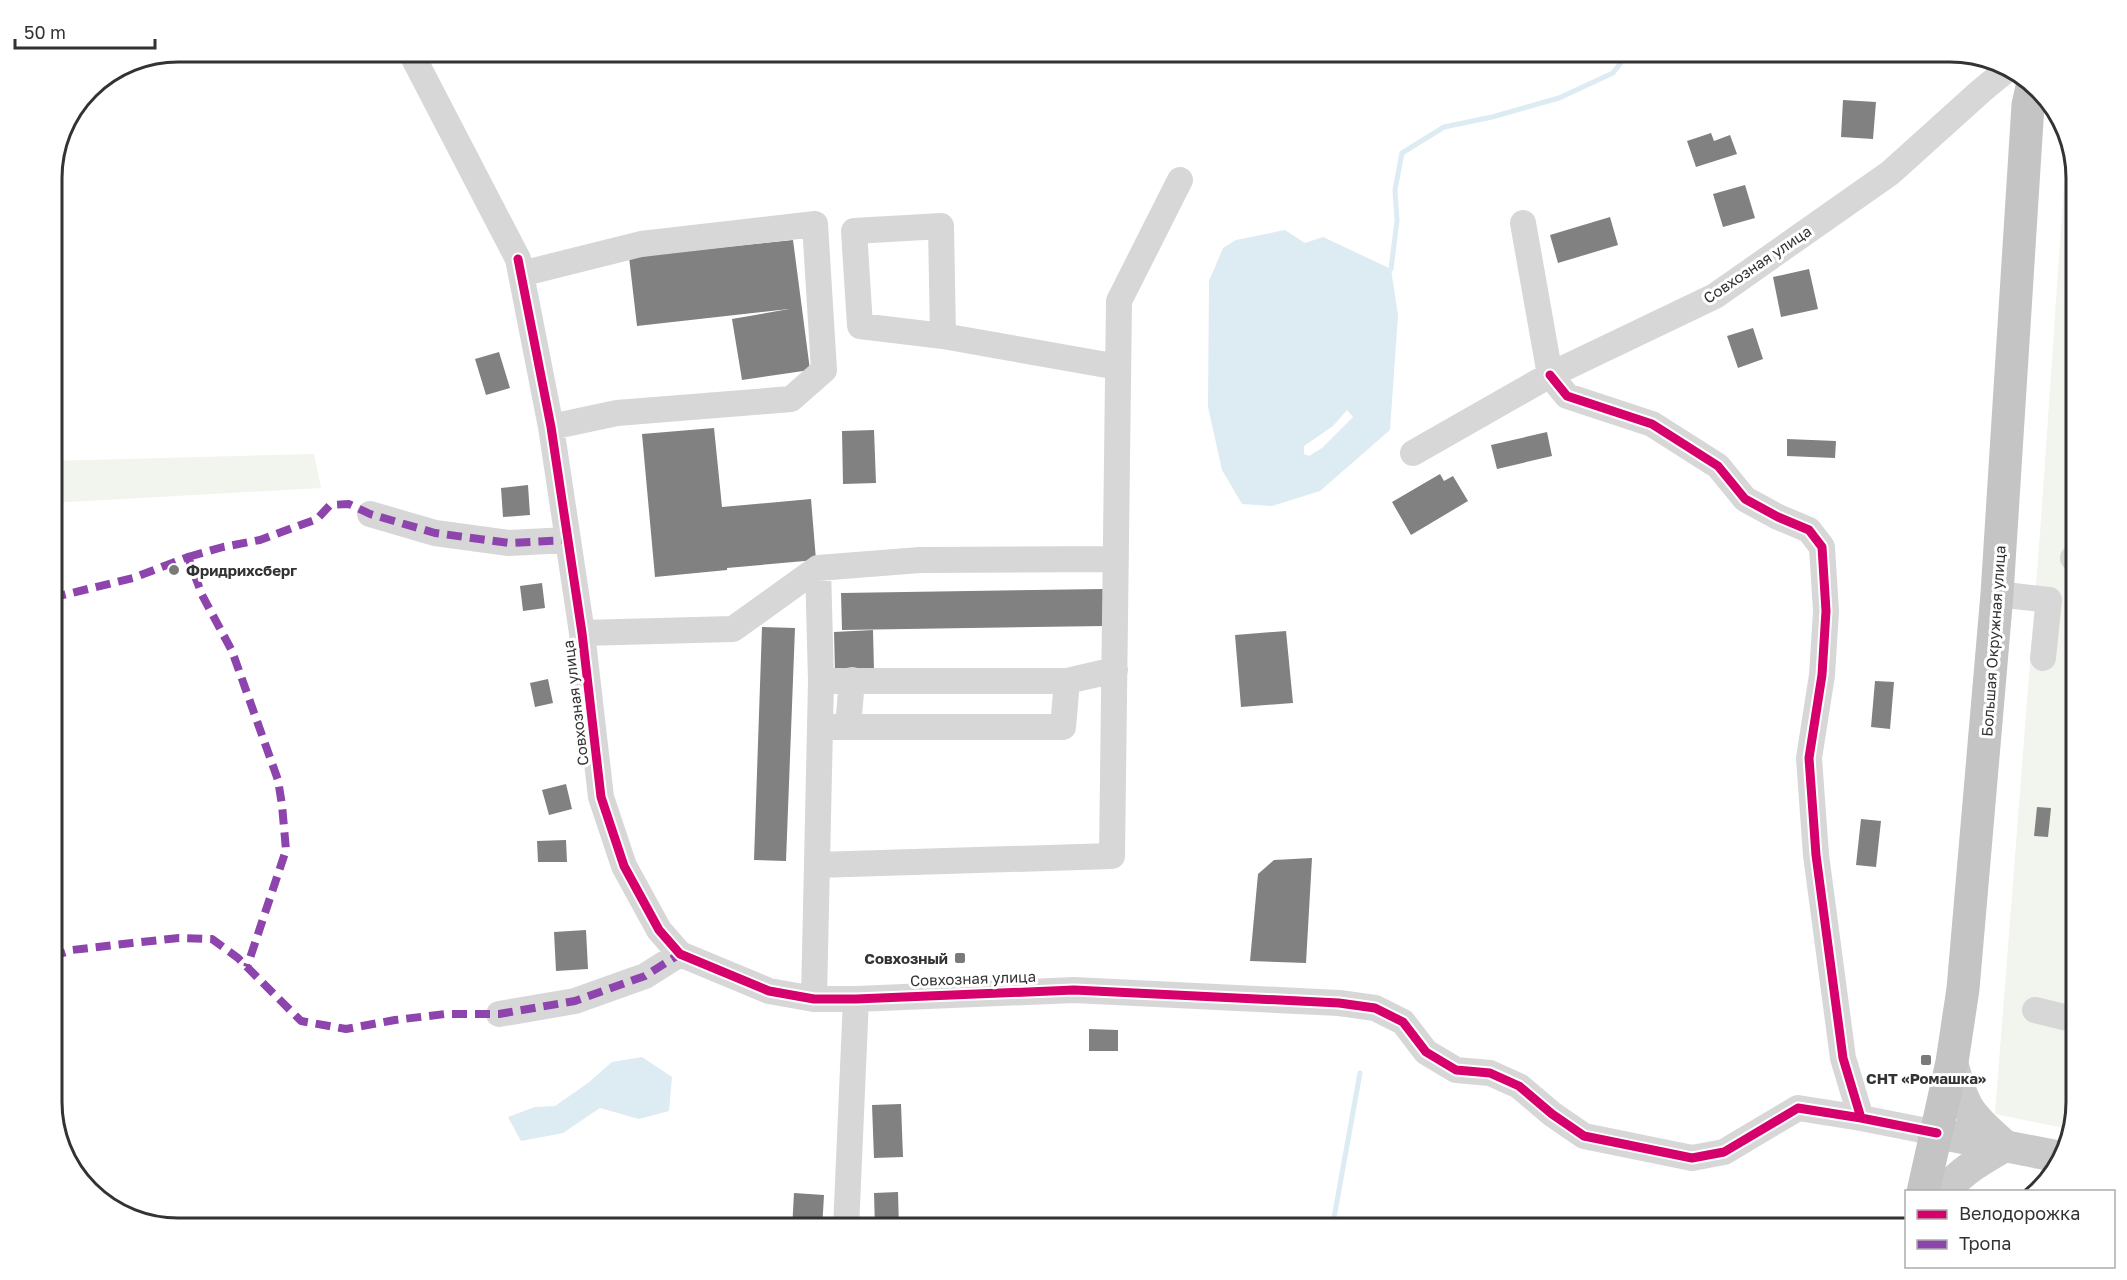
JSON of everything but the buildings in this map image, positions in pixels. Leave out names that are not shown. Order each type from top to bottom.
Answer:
[{"type":"highway","name":"Большая Окружная улица","points":[[1931,1187],[1937,1133],[1950,1073],[1963,989],[1997,594],[2030,96]]},
{"type":"main road","points":[[1950,1073],[1969,1112],[2005,1146]]},
{"type":"main road","points":[[1937,1133],[2053,1155]]},
{"type":"main road","points":[[1931,1187],[1960,1174],[2005,1146]]},
{"type":"street","name":"Совхозная улица","points":[[416,62],[520,266],[551,427],[582,633],[601,797],[624,866],[659,930],[680,954],[769,991],[814,999],[1074,990],[1340,1004],[1375,1008],[1403,1022],[1426,1053],[1456,1070],[1490,1073],[1519,1086],[1552,1114],[1584,1136],[1692,1158],[1724,1152],[1798,1108],[1937,1133]]},
{"type":"street","name":"Совхозная улица","points":[[1413,453],[1551,375],[1714,296],[1890,173],[2002,74]]},
{"type":"street","points":[[1981,91],[2005,88],[2030,96]]},
{"type":"street","points":[[817,865],[1112,856],[1119,301],[1180,180]]},
{"type":"street","points":[[1523,223],[1551,375],[1567,396],[1652,424],[1718,466],[1745,500],[1809,530],[1822,548],[1826,611],[1822,675],[1809,758],[1816,855],[1843,1058],[1861,1118]]},
{"type":"street","points":[[520,266],[641,244],[815,224],[824,370],[791,399],[617,413],[551,427]]},
{"type":"street","points":[[944,336],[941,226],[854,231],[860,326],[944,336],[1118,367]]},
{"type":"street","points":[[370,514],[435,533],[508,543],[568,540]]},
{"type":"street","points":[[582,633],[733,629],[818,568],[920,560],[1116,559]]},
{"type":"street","points":[[814,999],[821,727],[818,568]]},
{"type":"street","points":[[1997,594],[2049,600],[2043,658]]},
{"type":"street","points":[[821,681],[1067,681],[1114,670]]},
{"type":"street","points":[[848,727],[852,680]]},
{"type":"street","points":[[821,727],[1063,727],[1067,681]]},
{"type":"street","points":[[499,1014],[575,1001],[645,976],[680,954]]},
{"type":"street","points":[[846,1218],[856,999]]},
{"type":"street","points":[[2035,1010],[2066,1018]]},
{"type":"street","points":[[1931,1187],[1910,1136],[1895,1125],[1926,1106],[1950,1073]]},
{"type":"shaded area","points":[[2065,170],[2066,1103],[2063,1128],[1995,1114],[2041,520]]},
{"type":"shaded area","points":[[1285,230],[1305,243],[1323,237],[1391,269],[1398,315],[1390,430],[1320,491],[1272,506],[1242,504],[1222,470],[1208,407],[1209,281],[1223,248],[1236,240]],"holes":[[[1347,410],[1353,417],[1322,448],[1309,456],[1304,454],[1304,446],[1333,426]]]},
{"type":"shaded area","points":[[314,454],[321,488],[62,502],[62,461]]},
{"type":"shaded area","points":[[642,1057],[672,1077],[669,1111],[639,1119],[600,1108],[563,1133],[521,1141],[508,1117],[535,1107],[555,1106],[588,1083],[612,1062]]},
{"type":"waterway","points":[[1386,274],[1391,269],[1397,221],[1395,190],[1402,153],[1444,127],[1492,117],[1559,98],[1613,73],[1622,62]]},
{"type":"waterway","points":[[1334,1218],[1360,1073]]},
{"type":"marked path","points":[[188,557],[260,540],[317,519],[330,505],[349,504],[370,514],[435,533],[509,543],[568,540]]},
{"type":"marked path","points":[[62,595],[133,578],[188,557],[202,595],[232,651],[278,780],[282,805],[286,850],[247,967]]},
{"type":"marked path","points":[[62,953],[72,950],[179,938],[212,939],[238,958],[301,1021],[346,1029],[445,1014],[499,1014],[575,1001],[645,976],[680,954]]},
{"type":"cycle path","points":[[518,259],[551,427],[582,633],[601,797],[624,866],[659,930],[680,954],[769,991],[814,999],[1074,990],[1339,1003],[1375,1008],[1403,1022],[1426,1052],[1456,1070],[1490,1073],[1519,1086],[1552,1114],[1584,1136],[1692,1158],[1724,1152],[1798,1108],[1937,1133]]},
{"type":"cycle path","points":[[1550,375],[1567,396],[1652,424],[1718,466],[1745,499],[1778,517],[1809,530],[1822,547],[1826,611],[1822,675],[1809,758],[1816,855],[1843,1058],[1861,1118]]},
{"type":"place","name":"Фридрихсберг","points":[[174,570]]},
{"type":"place","name":"Совхозный","points":[[960,958]]},
{"type":"place","name":"СНТ «Ромашка»","points":[[1926,1060]]}]
